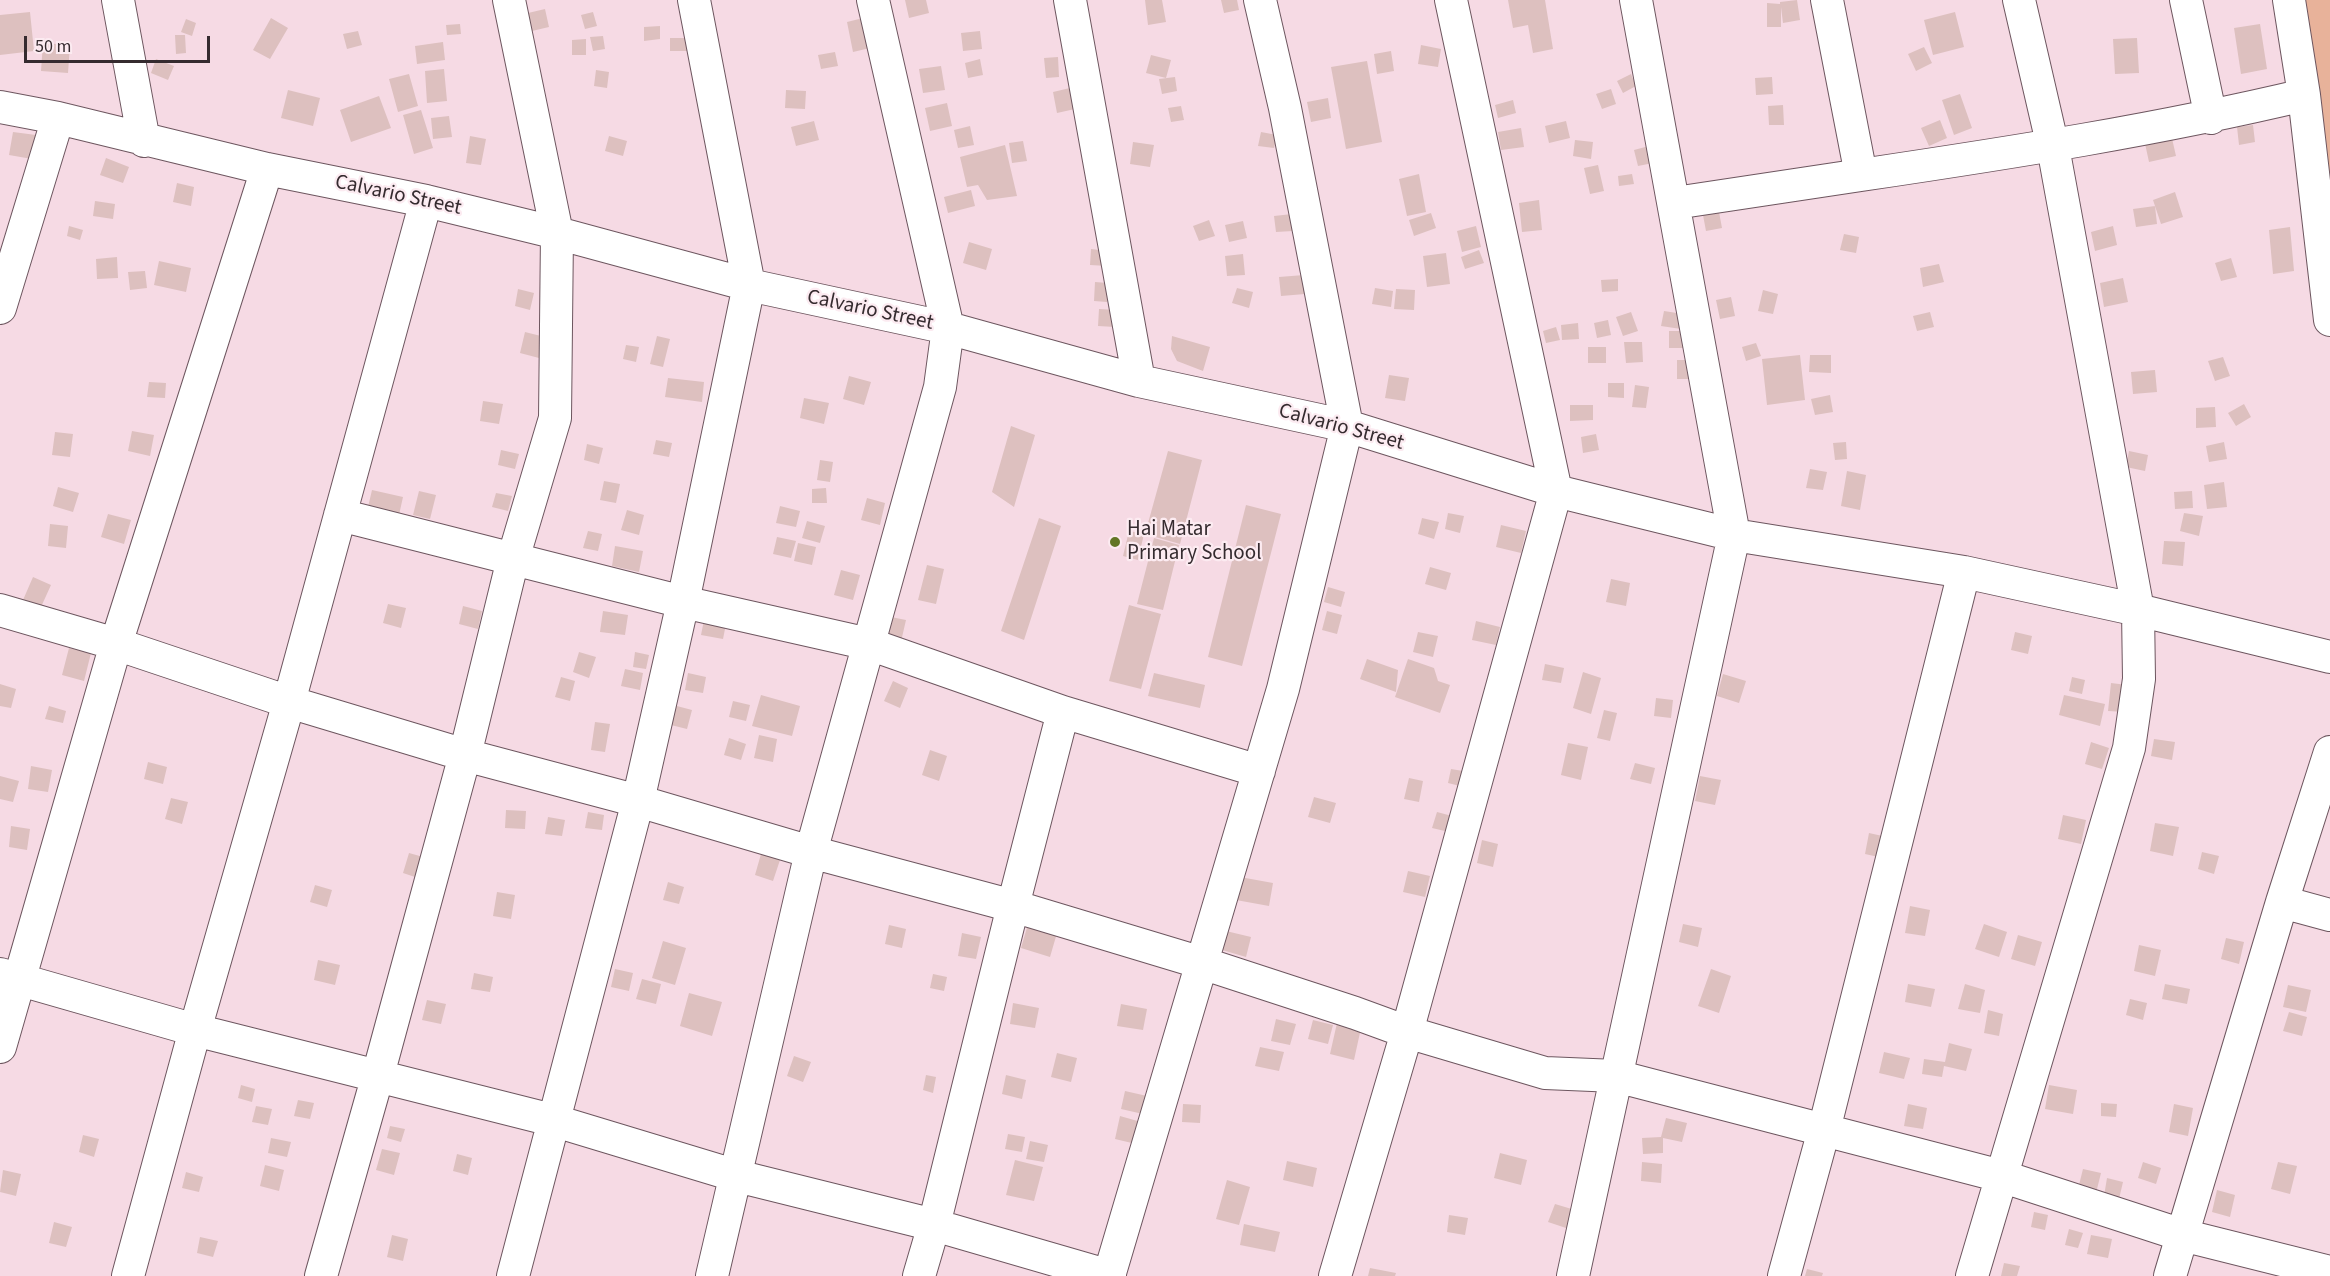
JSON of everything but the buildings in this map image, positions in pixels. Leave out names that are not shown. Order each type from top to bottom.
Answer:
[{"type":"street","points":[[118,0],[144,141]]},
{"type":"street","points":[[321,1276],[465,755],[513,559],[555,418],[557,233],[509,0]]},
{"type":"street","points":[[513,1276],[552,1120],[638,801],[683,602],[749,285],[694,0]]},
{"type":"street","points":[[712,1276],[811,852],[940,387],[948,328],[873,0]]},
{"type":"street","points":[[1070,0],[1139,381]]},
{"type":"street","points":[[10,976],[195,1030],[552,1120],[737,1176],[934,1226],[1110,1276],[1282,689],[1347,426],[1285,108],[1260,0]]},
{"type":"street","points":[[1335,1276],[1407,1032],[1556,491],[1450,0]]},
{"type":"street","points":[[1573,1276],[1734,535],[1636,0]]},
{"type":"street","points":[[1827,0],[1861,176]]},
{"type":"street","points":[[1972,1276],[2129,748],[2139,680],[2138,610],[2053,147],[2019,0]]},
{"type":"street","points":[[2186,0],[2211,117]]},
{"type":"street","points":[[2289,0],[2304,95],[2330,320]]},
{"type":"street","points":[[1675,203],[2053,147],[2211,117],[2304,95]]},
{"type":"street","name":"Calvario Street","points":[[0,107],[58,118],[144,141],[426,201],[557,233],[749,285],[948,328],[1139,381],[1347,426],[1556,491],[1734,535],[1964,572],[2138,610],[2330,657]]},
{"type":"street","points":[[0,308],[58,118]]},
{"type":"street","points":[[0,1047],[10,976],[267,168]]},
{"type":"street","points":[[128,1276],[195,1030],[289,702],[426,201]]},
{"type":"street","points":[[340,515],[683,602],[869,644],[1064,712],[1259,771]]},
{"type":"street","points":[[1784,1276],[1824,1130],[1964,572]]},
{"type":"street","points":[[0,610],[116,644],[289,702],[465,755],[1013,906],[1202,963],[1407,1032],[1545,1073],[1616,1076],[2001,1176],[2182,1235],[2330,1272]]},
{"type":"street","points":[[919,1276],[934,1226],[1013,906],[1064,712]]},
{"type":"street","points":[[2170,1276],[2282,902],[2330,752]]},
{"type":"street","points":[[2282,902],[2330,915]]},
{"type":"shaded area","points":[[2285,0],[2330,0],[2330,286]]},
{"type":"place","name":"Hai Matar Primary School","points":[[1115,542]]}]
